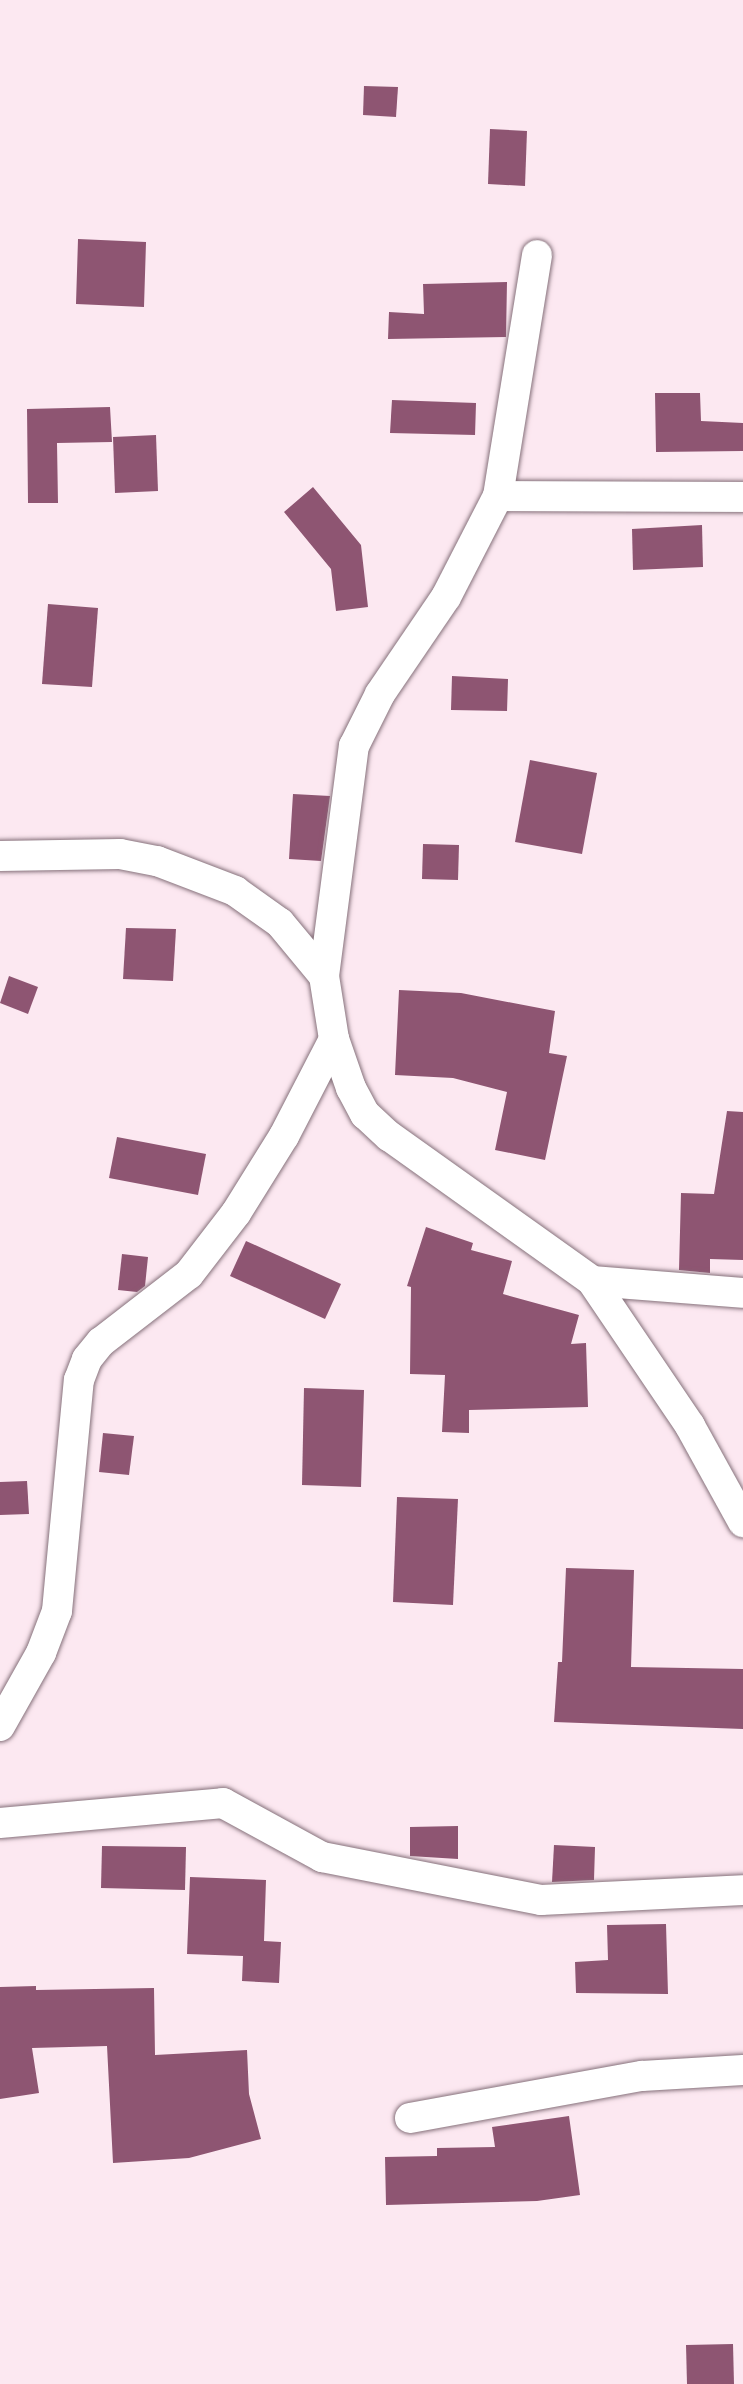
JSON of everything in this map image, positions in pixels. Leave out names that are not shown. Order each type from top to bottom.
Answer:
[{"type":"street","points":[[537,255],[498,496],[446,597],[380,694],[354,746],[324,976],[334,1039],[351,1088],[365,1114],[389,1136],[592,1282],[690,1426],[743,1522]]},
{"type":"street","points":[[498,496],[743,496]]},
{"type":"street","points":[[0,856],[120,854],[197,874],[235,891],[280,923],[324,976]]},
{"type":"street","points":[[0,1726],[41,1653],[57,1611],[79,1380],[87,1359],[101,1342],[190,1274],[229,1223],[284,1136],[334,1039]]},
{"type":"street","points":[[592,1282],[743,1293]]},
{"type":"street","points":[[0,1823],[223,1803],[323,1857],[541,1900],[743,1890]]},
{"type":"street","points":[[410,2118],[642,2076],[743,2070]]},
{"type":"building","points":[[364,86],[398,87],[396,117],[363,115]]},
{"type":"building","points":[[490,129],[527,131],[525,186],[488,184]]},
{"type":"building","points":[[78,239],[146,242],[144,307],[76,304]]},
{"type":"building","points":[[507,282],[506,337],[388,339],[389,312],[424,314],[423,284]]},
{"type":"building","points":[[655,393],[700,393],[701,421],[743,423],[743,451],[656,452]]},
{"type":"building","points":[[392,400],[476,403],[475,435],[390,433]]},
{"type":"building","points":[[110,407],[112,442],[57,443],[58,503],[28,503],[27,409]]},
{"type":"building","points":[[156,435],[158,491],[115,493],[113,437]]},
{"type":"building","points":[[313,487],[361,545],[368,607],[336,611],[331,569],[284,512]]},
{"type":"building","points":[[702,525],[703,567],[633,570],[632,529]]},
{"type":"building","points":[[48,604],[98,608],[92,687],[42,684]]},
{"type":"building","points":[[452,676],[508,679],[507,711],[451,710]]},
{"type":"building","points":[[530,760],[597,773],[582,854],[515,842]]},
{"type":"building","points":[[293,794],[330,796],[321,861],[289,859]]},
{"type":"building","points":[[423,844],[459,845],[458,880],[422,879]]},
{"type":"building","points":[[126,928],[176,929],[173,981],[123,979]]},
{"type":"building","points":[[9,976],[38,987],[28,1014],[0,1003]]},
{"type":"building","points":[[399,990],[461,993],[555,1011],[549,1053],[567,1056],[545,1160],[495,1150],[507,1092],[453,1078],[395,1075]]},
{"type":"building","points":[[727,1111],[743,1112],[743,1260],[710,1259],[710,1273],[679,1270],[681,1193],[714,1194]]},
{"type":"building","points":[[117,1137],[206,1154],[198,1195],[109,1178]]},
{"type":"building","points":[[426,1227],[473,1243],[471,1250],[512,1261],[503,1294],[579,1315],[571,1344],[586,1343],[588,1407],[469,1410],[469,1433],[442,1432],[445,1375],[410,1374],[411,1287],[407,1286]]},
{"type":"building","points":[[246,1241],[341,1284],[325,1319],[230,1276]]},
{"type":"building","points":[[122,1254],[148,1257],[145,1286],[137,1292],[118,1290]]},
{"type":"building","points":[[304,1388],[364,1390],[361,1487],[302,1485]]},
{"type":"building","points":[[103,1433],[134,1436],[129,1475],[99,1472]]},
{"type":"building","points":[[27,1481],[29,1514],[0,1515],[0,1482]]},
{"type":"building","points":[[397,1497],[458,1499],[453,1605],[393,1602]]},
{"type":"building","points":[[566,1568],[634,1570],[631,1667],[743,1669],[743,1729],[554,1722],[558,1662],[562,1662]]},
{"type":"building","points":[[458,1826],[458,1859],[410,1856],[410,1827]]},
{"type":"building","points":[[554,1845],[595,1847],[594,1880],[552,1882]]},
{"type":"building","points":[[102,1846],[186,1847],[185,1890],[101,1888]]},
{"type":"building","points":[[190,1877],[266,1880],[264,1941],[281,1942],[279,1983],[242,1981],[243,1956],[187,1954]]},
{"type":"building","points":[[666,1924],[668,1994],[576,1993],[575,1962],[608,1960],[607,1925]]},
{"type":"building","points":[[36,1986],[36,1990],[154,1988],[155,2055],[247,2050],[249,2094],[261,2139],[189,2158],[113,2163],[107,2046],[32,2048],[39,2093],[0,2099],[0,1987]]},
{"type":"building","points":[[569,2116],[580,2195],[537,2201],[386,2205],[385,2157],[437,2156],[437,2148],[495,2147],[492,2127]]},
{"type":"building","points":[[733,2344],[734,2384],[687,2384],[686,2345]]}]
